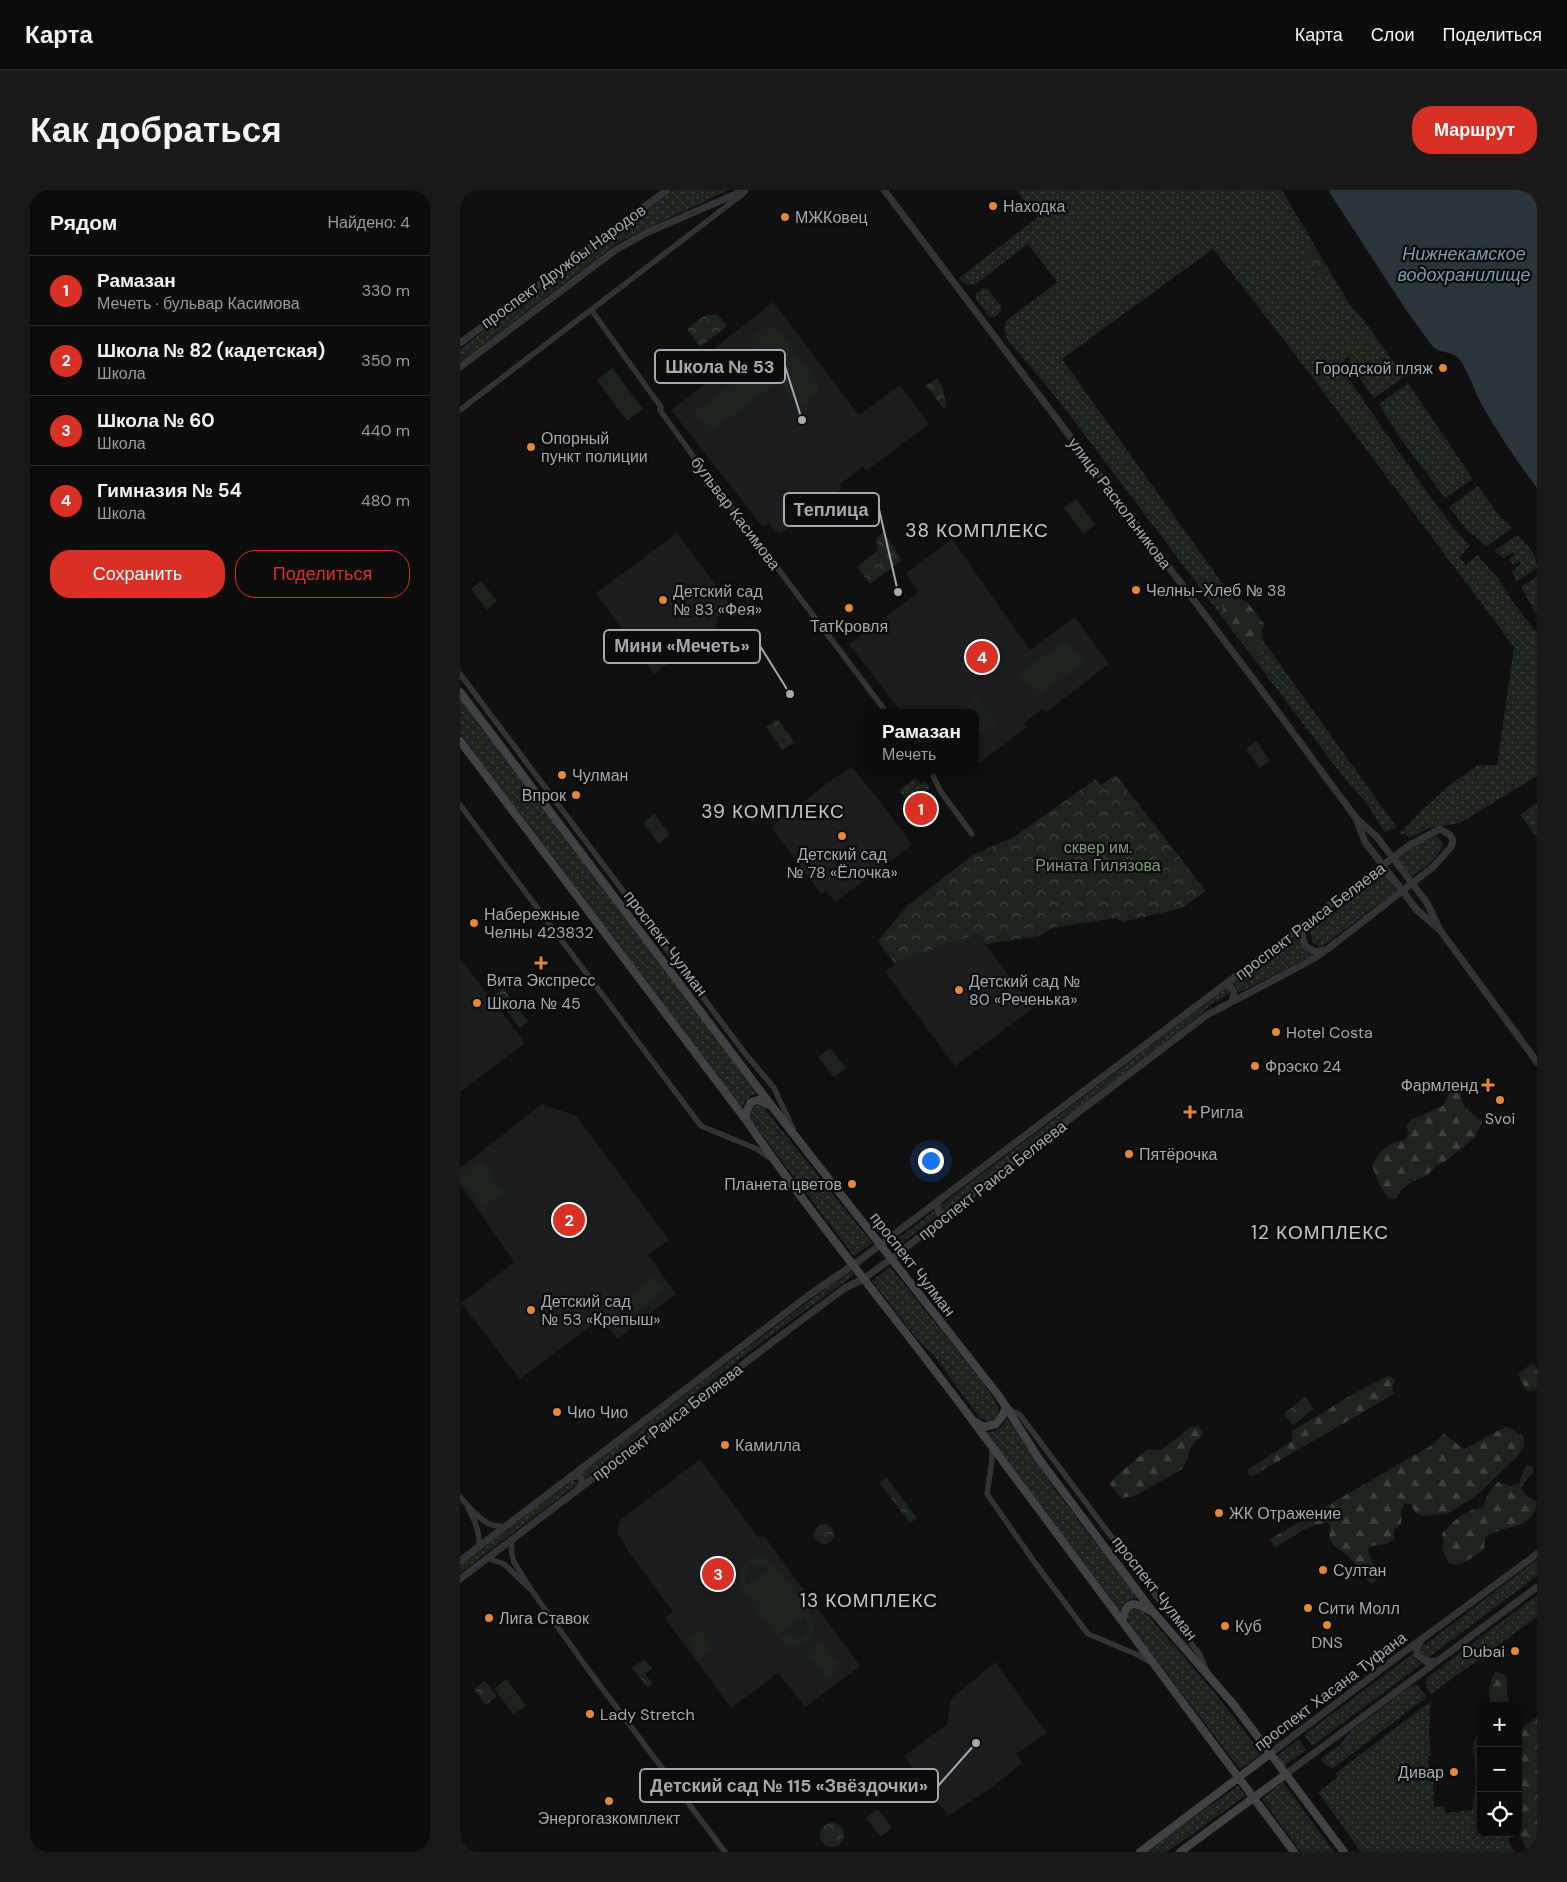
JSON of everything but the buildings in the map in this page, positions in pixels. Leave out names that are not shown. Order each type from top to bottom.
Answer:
[{"type":"main road","name":"проспект Чулман","points":[[460,692],[774,1109],[1006,1406],[1039,1459],[1153,1612],[1209,1675],[1271,1753],[1344,1852]]},
{"type":"main road","points":[[460,741],[746,1120],[775,1162],[863,1279],[1123,1621],[1294,1852]]},
{"type":"main road","points":[[746,1120],[746,1112],[751,1102],[758,1100],[774,1109]]},
{"type":"main road","points":[[972,1420],[984,1426],[996,1424],[1004,1415],[1006,1406]]},
{"type":"main road","points":[[1123,1621],[1124,1612],[1128,1606],[1133,1604],[1138,1603],[1153,1612]]},
{"type":"main road","name":"проспект Хасана Туфана","points":[[1140,1852],[1271,1753]]},
{"type":"main road","points":[[1180,1852],[1286,1774]]},
{"type":"street","name":"проспект Дружбы Народов","points":[[460,343],[667,190]]},
{"type":"street","name":"проспект Дружбы Народов","points":[[460,367],[614,251],[646,232],[746,190]]},
{"type":"street","points":[[460,410],[592,311],[746,190]]},
{"type":"street","name":"улица Раскольникова","points":[[884,190],[1356,818],[1393,858],[1432,911],[1440,930]]},
{"type":"street","name":"бульвар Касимова","points":[[592,311],[661,407],[660,410],[696,460],[884,709]]},
{"type":"street","points":[[460,674],[744,1052],[774,1088],[796,1136]]},
{"type":"street","points":[[932,774],[941,792],[972,834]]},
{"type":"street","points":[[460,806],[701,1126],[757,1149],[775,1162]]},
{"type":"street","name":"улица Раскольникова","points":[[1356,818],[1365,842],[1418,910],[1440,930],[1537,1062]]},
{"type":"street","name":"проспект Раиса Беляева","points":[[460,1561],[809,1295],[880,1245],[1393,858],[1419,839],[1437,830],[1450,835],[1453,840],[1452,847],[1433,867],[1329,948],[1315,958],[1207,1015],[989,1180],[948,1215],[891,1259],[863,1279],[845,1288],[795,1325],[460,1579]]},
{"type":"street","points":[[1310,921],[1302,934],[1305,946],[1315,952],[1329,948]]},
{"type":"street","points":[[1224,985],[1234,990],[1235,994],[1232,1001]]},
{"type":"street","points":[[939,1199],[937,1209],[942,1214],[948,1215]]},
{"type":"street","points":[[1006,1406],[1020,1415],[1200,1655],[1209,1675]]},
{"type":"street","points":[[992,1449],[986,1494],[1088,1634],[1152,1662]]},
{"type":"street","points":[[570,1477],[578,1476],[581,1478],[582,1484],[578,1490]]},
{"type":"street","points":[[460,1497],[478,1526],[479,1546]]},
{"type":"street","points":[[467,1506],[492,1525],[505,1526]]},
{"type":"street","points":[[511,1540],[514,1562],[532,1591],[587,1668],[726,1852]]},
{"type":"street","name":"проспект Хасана Туфана","points":[[1271,1753],[1537,1554]]},
{"type":"street","points":[[487,1558],[504,1564],[532,1591]]},
{"type":"street","points":[[1286,1774],[1537,1587]]},
{"type":"street","points":[[1426,1636],[1417,1647],[1418,1655],[1427,1662],[1439,1660]]},
{"type":"shaded area","points":[[773,302],[859,415],[900,385],[929,424],[866,471],[863,467],[840,484],[842,488],[781,533],[775,532],[769,524],[762,526],[671,410],[713,378],[700,360]]},
{"type":"shaded area","name":"Детский сад № 83 «Фея»","points":[[677,533],[731,606],[718,616],[715,629],[654,674],[596,593]]},
{"type":"shaded area","points":[[952,539],[1030,650],[1075,617],[1109,664],[1045,713],[1042,709],[1024,723],[1027,727],[979,763],[979,709],[899,709],[849,644],[919,592],[906,573]]},
{"type":"shaded area","name":"Детский сад № 78 «Ёлочка»","points":[[853,768],[912,845],[835,902],[826,891],[821,894],[771,827],[838,775]]},
{"type":"shaded area","name":"Детский сад № 80 «Реченька»","points":[[978,934],[1033,1008],[955,1066],[885,972],[899,961]]},
{"type":"shaded area","name":"Школа № 45","points":[[460,958],[525,1043],[460,1092]]},
{"type":"shaded area","points":[[542,1104],[576,1116],[669,1240],[648,1255],[676,1294],[617,1339],[601,1318],[520,1379],[461,1303],[514,1262],[460,1184],[460,1168]]},
{"type":"shaded area","points":[[700,1459],[758,1537],[765,1537],[860,1666],[805,1707],[778,1673],[731,1708],[665,1618],[673,1612],[625,1547],[625,1543],[617,1533],[620,1520]]},
{"type":"shaded area","points":[[995,1662],[1047,1733],[1016,1754],[1022,1763],[992,1787],[948,1816],[904,1756],[947,1724],[951,1699]]},
{"type":"green space","points":[[671,190],[728,190],[619,242],[460,362],[460,349]]},
{"type":"green space","points":[[1016,190],[1282,190],[1350,305],[1363,319],[1404,377],[1374,398],[1351,367],[1349,356],[1339,365],[1424,488],[1456,531],[1470,546],[1459,557],[1466,565],[1477,555],[1498,578],[1513,602],[1537,633],[1537,776],[1460,823],[1429,828],[1409,838],[1406,834],[1399,834],[1451,784],[1478,765],[1497,765],[1514,647],[1294,353],[1213,249],[1062,359],[1397,828],[1384,832],[1368,805],[1344,778],[1059,401],[1007,339],[1004,330],[1006,321],[1057,282],[1028,244],[977,283],[967,284],[959,278],[1038,217]]},
{"type":"green space","points":[[1316,250],[1329,271],[1317,278],[1304,257]]},
{"type":"green space","points":[[983,288],[988,289],[1001,306],[1001,311],[995,317],[989,317],[976,299],[976,294]]},
{"type":"green space","points":[[705,315],[718,315],[727,326],[700,347],[687,329]]},
{"type":"green space","points":[[772,327],[779,330],[818,383],[817,394],[807,403],[799,403],[792,399],[752,345],[753,337],[759,330]]},
{"type":"green space","points":[[759,364],[774,385],[708,434],[693,413]]},
{"type":"green space","points":[[612,368],[643,409],[627,421],[597,380]]},
{"type":"green space","points":[[937,378],[943,386],[946,408],[944,409],[926,386]]},
{"type":"green space","points":[[1408,383],[1473,479],[1445,498],[1398,435],[1379,404]]},
{"type":"green space","points":[[1478,486],[1497,513],[1512,528],[1487,546],[1467,530],[1449,507]]},
{"type":"green space","points":[[1076,499],[1095,525],[1083,534],[1064,508]]},
{"type":"green space","points":[[884,532],[902,560],[870,584],[857,567],[878,550],[876,538]]},
{"type":"green space","points":[[1517,535],[1528,545],[1533,553],[1537,568],[1516,582],[1512,571],[1521,564],[1520,561],[1513,565],[1509,559],[1515,555],[1513,552],[1504,558],[1494,551]]},
{"type":"green space","points":[[1537,576],[1537,615],[1521,587]]},
{"type":"green space","points":[[481,581],[497,601],[487,610],[471,589]]},
{"type":"green space","points":[[1218,598],[1227,601],[1241,599],[1248,603],[1264,624],[1258,659],[1255,658],[1223,616],[1223,606],[1213,603]]},
{"type":"green space","points":[[1067,639],[1084,662],[1036,698],[1019,674]]},
{"type":"green space","points":[[460,698],[759,1094],[748,1098],[742,1109],[460,734]]},
{"type":"green space","points":[[977,698],[996,722],[980,734],[979,709],[962,709]]},
{"type":"green space","points":[[777,719],[794,742],[783,750],[766,727]]},
{"type":"green space","points":[[1256,741],[1270,761],[1260,768],[1246,749]]},
{"type":"green space","points":[[920,775],[930,788],[909,804],[899,790]]},
{"type":"green space","name":"сквер им. Рината Гилязова","points":[[1116,775],[1206,891],[1182,908],[1123,922],[1116,918],[1052,928],[1040,936],[986,944],[978,934],[895,964],[878,941],[907,906],[973,855],[1014,837],[1096,779],[1101,785]]},
{"type":"green space","points":[[1537,802],[1537,838],[1520,815]]},
{"type":"green space","points":[[654,814],[670,834],[659,844],[643,823]]},
{"type":"green space","points":[[1429,837],[1441,840],[1443,845],[1434,859],[1411,877],[1396,858]]},
{"type":"green space","points":[[1387,873],[1399,889],[1324,945],[1319,946],[1312,942],[1310,931]]},
{"type":"green space","points":[[1300,934],[1304,949],[1313,955],[1238,993],[1237,988],[1232,984]]},
{"type":"green space","points":[[503,988],[528,1022],[520,1028],[495,994]]},
{"type":"green space","points":[[1225,989],[1229,990],[1229,994],[1213,1003],[1194,1020],[943,1212],[940,1207],[941,1205]]},
{"type":"green space","points":[[830,1048],[846,1068],[834,1077],[818,1057]]},
{"type":"green space","points":[[1455,1089],[1460,1093],[1466,1108],[1482,1123],[1475,1137],[1445,1162],[1436,1166],[1427,1176],[1413,1181],[1401,1190],[1396,1199],[1389,1199],[1380,1186],[1372,1165],[1385,1148],[1393,1143],[1405,1140],[1409,1133],[1406,1126],[1410,1120],[1443,1106],[1449,1092]]},
{"type":"green space","points":[[755,1104],[764,1108],[872,1243],[854,1256],[750,1119],[750,1111]]},
{"type":"green space","points":[[480,1159],[504,1192],[482,1209],[460,1178],[460,1174]]},
{"type":"green space","points":[[934,1211],[938,1216],[893,1250],[889,1245]]},
{"type":"green space","points":[[890,1267],[979,1377],[996,1402],[999,1413],[992,1422],[987,1422],[979,1417],[935,1357],[915,1336],[872,1281]]},
{"type":"green space","points":[[850,1270],[854,1275],[770,1336],[585,1478],[581,1473]]},
{"type":"green space","points":[[655,1276],[666,1290],[633,1315],[622,1301]]},
{"type":"green space","points":[[1531,1364],[1537,1367],[1537,1390],[1526,1391],[1518,1374]]},
{"type":"green space","points":[[1388,1376],[1395,1381],[1392,1386],[1394,1394],[1251,1477],[1248,1474],[1247,1470],[1292,1441],[1292,1431],[1365,1387]]},
{"type":"green space","points":[[1305,1397],[1314,1409],[1293,1425],[1284,1414]]},
{"type":"green space","points":[[1007,1418],[1054,1488],[1138,1598],[1127,1601],[1120,1611],[985,1432],[992,1432],[998,1429]]},
{"type":"green space","points":[[1198,1426],[1203,1434],[1190,1448],[1188,1459],[1182,1469],[1135,1496],[1120,1498],[1110,1484],[1115,1477],[1148,1449],[1161,1450],[1191,1427]]},
{"type":"green space","points":[[1505,1427],[1511,1428],[1524,1437],[1524,1446],[1517,1457],[1477,1495],[1449,1513],[1424,1516],[1416,1513],[1410,1504],[1404,1503],[1401,1524],[1394,1530],[1394,1539],[1387,1544],[1371,1546],[1368,1549],[1377,1580],[1371,1584],[1351,1559],[1334,1546],[1330,1539],[1330,1525],[1327,1522],[1305,1529],[1275,1548],[1270,1539],[1432,1445],[1444,1434],[1464,1449]]},
{"type":"green space","points":[[1527,1465],[1533,1466],[1534,1472],[1523,1483],[1521,1489],[1528,1497],[1537,1502],[1530,1519],[1516,1526],[1492,1533],[1485,1538],[1484,1549],[1466,1561],[1456,1565],[1448,1563],[1442,1547],[1444,1542],[1442,1534],[1464,1514],[1484,1507],[1489,1493],[1498,1482],[1510,1486],[1519,1483]]},
{"type":"green space","points":[[886,1477],[917,1518],[910,1523],[879,1482]]},
{"type":"green space","points":[[573,1480],[577,1482],[576,1485],[460,1573],[460,1565]]},
{"type":"green space","points":[[824,1524],[831,1527],[834,1534],[831,1541],[824,1544],[817,1541],[814,1534],[817,1527]]},
{"type":"green space","points":[[755,1558],[768,1559],[774,1564],[810,1612],[814,1622],[813,1630],[811,1637],[805,1642],[792,1645],[786,1644],[777,1638],[741,1588],[740,1576],[743,1567]],"holes":[[[754,1563],[763,1563],[770,1569],[747,1585],[746,1573]],[[805,1616],[808,1627],[802,1636],[791,1639],[782,1633]]]},
{"type":"green space","points":[[1537,1560],[1537,1576],[1428,1658],[1424,1657],[1421,1651],[1422,1647]]},
{"type":"green space","points":[[1537,1595],[1537,1617],[1431,1694],[1425,1684],[1428,1677]]},
{"type":"green space","points":[[1135,1608],[1144,1611],[1215,1693],[1262,1754],[1240,1769],[1129,1624],[1127,1614]]},
{"type":"green space","points":[[700,1629],[715,1649],[701,1660],[686,1640]]},
{"type":"green space","points":[[822,1641],[841,1667],[826,1679],[806,1652]]},
{"type":"green space","points":[[1414,1653],[1414,1658],[1422,1664],[1312,1746],[1304,1735]]},
{"type":"green space","points":[[644,1659],[652,1668],[645,1674],[653,1684],[648,1688],[632,1668]]},
{"type":"green space","points":[[1495,1672],[1502,1673],[1507,1679],[1509,1702],[1491,1702],[1489,1689]]},
{"type":"green space","points":[[506,1679],[526,1705],[514,1715],[494,1689]]},
{"type":"green space","points":[[485,1681],[497,1696],[486,1705],[474,1689]]},
{"type":"green space","points":[[1417,1685],[1427,1697],[1332,1769],[1330,1766],[1326,1766],[1321,1758],[1339,1746],[1351,1731],[1411,1686]]},
{"type":"green space","points":[[1431,1701],[1429,1731],[1431,1756],[1428,1756],[1430,1782],[1433,1782],[1434,1807],[1444,1806],[1446,1813],[1472,1810],[1476,1781],[1473,1747],[1475,1737],[1477,1737],[1477,1837],[1509,1837],[1514,1852],[1361,1852],[1318,1792],[1338,1777],[1336,1773]]},
{"type":"green space","points":[[1537,1717],[1537,1852],[1527,1852],[1521,1837],[1522,1728]]},
{"type":"green space","points":[[1299,1739],[1306,1750],[1284,1766],[1277,1756]]},
{"type":"green space","points":[[1283,1782],[1334,1852],[1301,1852],[1262,1799]]},
{"type":"green space","points":[[1238,1786],[1245,1796],[1167,1852],[1144,1852]]},
{"type":"green space","points":[[878,1809],[892,1828],[881,1837],[866,1818]]},
{"type":"green space","points":[[832,1823],[837,1824],[843,1830],[843,1840],[837,1846],[832,1847],[827,1846],[821,1840],[820,1835],[821,1830],[827,1824]]},
{"type":"water","name":"Нижнекамское водохранилище","points":[[1328,190],[1537,190],[1537,488],[1488,416],[1460,361],[1454,355],[1433,347],[1404,307]]},
{"type":"place","name":"Находка","points":[[993,206]]},
{"type":"place","name":"МЖКовец","points":[[785,217]]},
{"type":"place","name":"Городской пляж","points":[[1443,368]]},
{"type":"place","name":"Школа № 53","points":[[802,420]]},
{"type":"place","name":"Опорный пункт полиции","points":[[531,447]]},
{"type":"place","name":"Челны-Хлеб № 38","points":[[1136,590]]},
{"type":"place","name":"Теплица","points":[[898,592]]},
{"type":"place","name":"Детский сад № 83 «Фея»","points":[[663,600]]},
{"type":"place","name":"ТатКровля","points":[[849,608]]},
{"type":"place","name":"Гимназия № 54","points":[[982,657]]},
{"type":"place","name":"Мини «Мечеть»","points":[[790,694]]},
{"type":"place","name":"Чулман","points":[[562,775]]},
{"type":"place","name":"Впрок","points":[[576,795]]},
{"type":"place","name":"Рамазан","points":[[921,809]]},
{"type":"place","name":"Детский сад № 78 «Ёлочка»","points":[[842,836]]},
{"type":"place","name":"Набережные Челны 423832","points":[[474,923]]},
{"type":"place","name":"Вита Экспресс","points":[[541,963]]},
{"type":"place","name":"Детский сад № 80 «Реченька»","points":[[959,990]]},
{"type":"place","name":"Школа № 45","points":[[477,1003]]},
{"type":"place","name":"Hotel Costa","points":[[1276,1032]]},
{"type":"place","name":"Фрэско 24","points":[[1255,1066]]},
{"type":"place","name":"Фармленд","points":[[1488,1085]]},
{"type":"place","name":"Svoi","points":[[1500,1100]]},
{"type":"place","name":"Ригла","points":[[1190,1112]]},
{"type":"place","name":"Пятёрочка","points":[[1129,1154]]},
{"type":"place","name":"Планета цветов","points":[[852,1184]]},
{"type":"place","name":"Школа № 82 (кадетская)","points":[[569,1220]]},
{"type":"place","name":"Детский сад № 53 «Крепыш»","points":[[531,1310]]},
{"type":"place","name":"Чио Чио","points":[[557,1412]]},
{"type":"place","name":"Камилла","points":[[725,1445]]},
{"type":"place","name":"ЖК Отражение","points":[[1219,1513]]},
{"type":"place","name":"Султан","points":[[1323,1570]]},
{"type":"place","name":"Школа № 60","points":[[718,1574]]},
{"type":"place","name":"Сити Молл","points":[[1308,1608]]},
{"type":"place","name":"Лига Ставок","points":[[489,1618]]},
{"type":"place","name":"DNS","points":[[1327,1625]]},
{"type":"place","name":"Куб","points":[[1225,1626]]},
{"type":"place","name":"Dubai","points":[[1515,1651]]},
{"type":"place","name":"Lady Stretch","points":[[590,1714]]},
{"type":"place","name":"Детский сад № 115 «Звёздочки»","points":[[976,1743]]},
{"type":"place","name":"Дивар","points":[[1454,1772]]},
{"type":"place","name":"Энергогазкомплект","points":[[609,1801]]},
{"type":"district","name":"38 КОМПЛЕКС","points":[[977,530]]},
{"type":"district","name":"39 КОМПЛЕКС","points":[[773,811]]},
{"type":"district","name":"12 КОМПЛЕКС","points":[[1320,1232]]},
{"type":"district","name":"13 КОМПЛЕКС","points":[[869,1600]]}]
